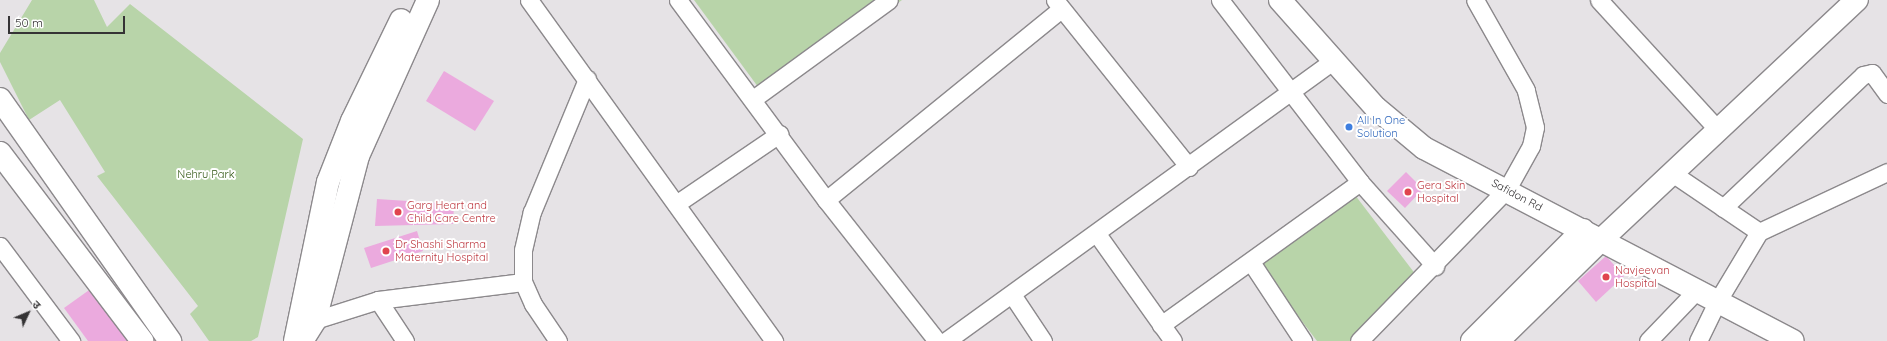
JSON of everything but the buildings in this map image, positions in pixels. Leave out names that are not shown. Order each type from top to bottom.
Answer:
[{"type":"main road","points":[[295,341],[328,182],[352,121],[411,0]]},
{"type":"main road","points":[[302,341],[315,320],[358,156],[428,0]]},
{"type":"main road","name":"Safidon Rd","points":[[1280,0],[1331,62],[1376,108],[1424,148],[1507,189],[1695,292],[1793,341]]},
{"type":"main road","points":[[1472,341],[1592,235],[1672,173],[1857,0]]},
{"type":"main road","points":[[0,99],[170,341]]},
{"type":"main road","points":[[0,153],[142,341]]},
{"type":"main road","points":[[1508,338],[1592,235]]},
{"type":"street","points":[[529,0],[676,204],[764,338]]},
{"type":"street","points":[[678,0],[779,134],[826,200],[937,341]]},
{"type":"street","points":[[753,99],[889,0]]},
{"type":"street","points":[[1220,0],[1290,93],[1360,182],[1435,266]]},
{"type":"street","points":[[1359,341],[1435,266],[1507,189],[1531,146],[1534,121],[1526,90],[1475,0]]},
{"type":"street","points":[[1599,0],[1718,130]]},
{"type":"street","points":[[826,200],[1058,4],[1189,167]]},
{"type":"street","points":[[946,341],[1013,296],[1331,62]]},
{"type":"street","points":[[1723,208],[1863,75],[1872,73],[1887,94]]},
{"type":"street","points":[[558,341],[533,304],[523,282],[523,250],[532,212],[587,79]]},
{"type":"street","points":[[676,204],[779,134]]},
{"type":"street","points":[[1698,341],[1717,302],[1759,232],[1887,172]]},
{"type":"street","points":[[1672,173],[1759,232]]},
{"type":"street","points":[[1161,325],[1251,262],[1360,182]]},
{"type":"street","points":[[1097,234],[1173,341]]},
{"type":"street","points":[[2,254],[72,341]]},
{"type":"street","points":[[1251,262],[1303,341]]},
{"type":"street","points":[[315,320],[378,300],[523,282]]},
{"type":"street","points":[[1648,341],[1695,292]]},
{"type":"street","points":[[1013,296],[1043,341]]},
{"type":"street","points":[[378,300],[405,341]]},
{"type":"green space","name":"Nehru Park","points":[[32,0],[94,0],[107,27],[130,4],[303,139],[258,337],[251,341],[209,341],[190,314],[198,306],[97,176],[105,172],[60,100],[29,120],[0,62],[0,53]]},
{"type":"green space","points":[[694,0],[902,0],[767,99]]},
{"type":"green space","points":[[1355,195],[1416,275],[1350,341],[1317,341],[1260,266]]},
{"type":"place","name":"All In One Solution","points":[[1349,127]]},
{"type":"place","name":"Gera Skin Hospital","points":[[1408,192]]},
{"type":"place","name":"Garg Heart and Child Care Centre","points":[[398,212]]},
{"type":"place","name":"Dr Shashi Sharma Maternity Hospital","points":[[386,251]]},
{"type":"place","name":"Navjeevan Hospital","points":[[1606,277]]}]
